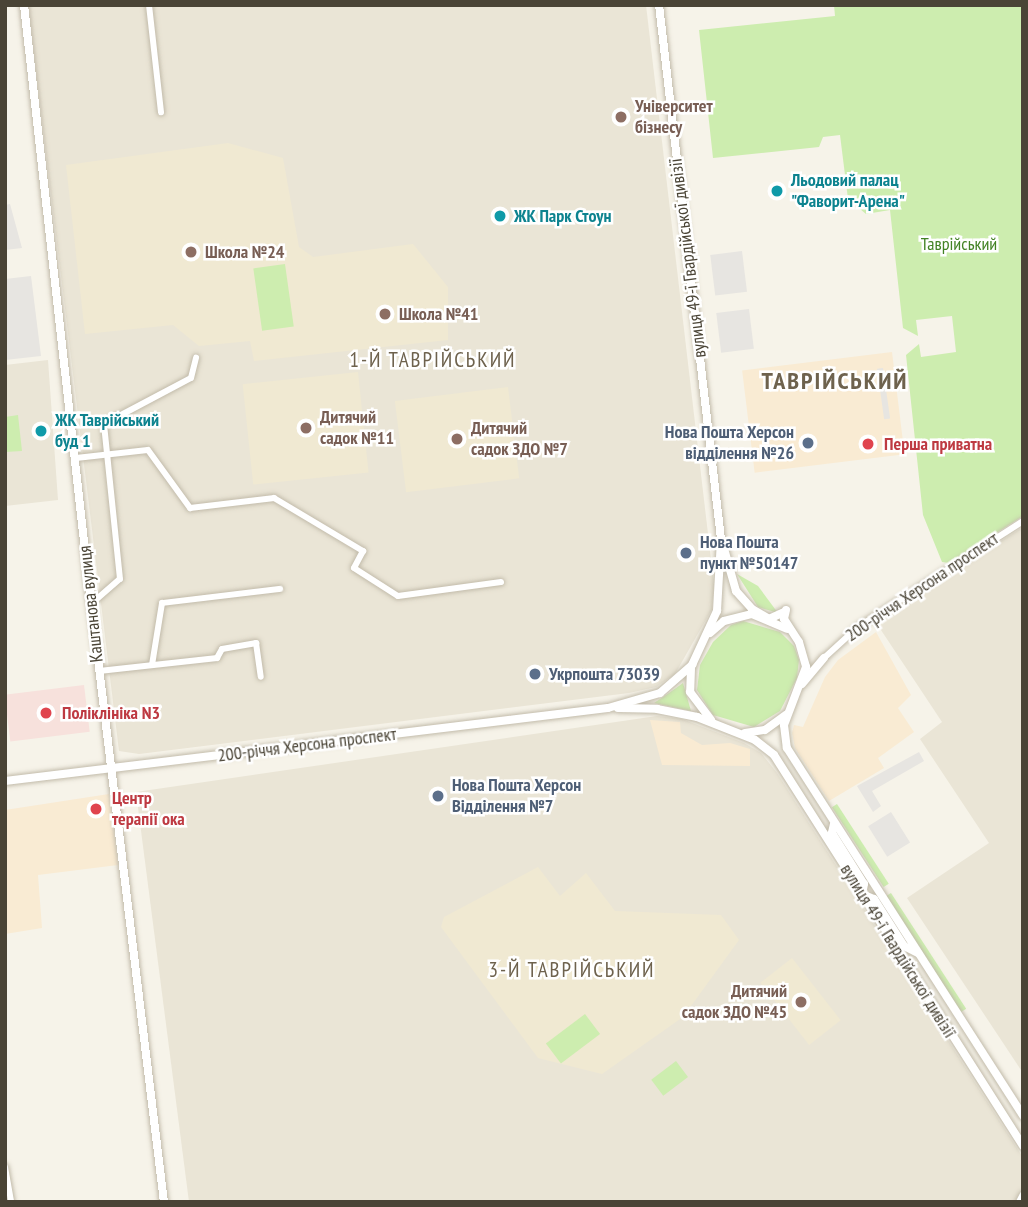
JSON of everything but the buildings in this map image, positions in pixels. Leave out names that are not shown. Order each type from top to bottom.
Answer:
[{"type":"street","name":"Каштанова вулиця","points":[[24,5],[91,604],[164,1202]]},
{"type":"street","points":[[149,5],[161,112]]},
{"type":"street","name":"вулиця 49-ї Гвардійської дивізії","points":[[659,5],[721,539]]},
{"type":"street","points":[[91,604],[120,579],[104,424],[191,378],[196,358]]},
{"type":"street","points":[[76,458],[148,450],[191,508],[274,498],[363,551],[354,568],[398,596],[500,582]]},
{"type":"street","name":"200-річчя Херсона проспект","points":[[824,657],[858,626],[1023,521]]},
{"type":"street","points":[[721,539],[736,591],[769,620],[789,630]]},
{"type":"street","points":[[608,708],[660,693],[692,665],[708,635],[720,593],[721,539]]},
{"type":"street","points":[[152,665],[162,603],[280,589]]},
{"type":"street","points":[[708,635],[738,615],[769,620],[786,610],[784,619],[805,655],[814,662],[824,657]]},
{"type":"street","points":[[99,671],[217,657],[222,649],[256,643],[261,677]]},
{"type":"street","points":[[800,687],[805,655]]},
{"type":"street","points":[[824,657],[800,687],[787,714],[783,732],[787,748],[834,824],[832,833],[863,884],[862,894],[874,899],[904,946],[920,954]]},
{"type":"street","points":[[692,665],[690,692],[695,705],[719,725]]},
{"type":"street","points":[[608,708],[657,709],[719,725],[735,732],[765,730],[787,714]]},
{"type":"street","name":"200-річчя Херсона проспект","points":[[5,781],[608,708]]},
{"type":"street","name":"вулиця 49-ї Гвардійської дивізії","points":[[735,732],[774,755],[1023,1146]]},
{"type":"street","name":"вулиця 49-ї Гвардійської дивізії","points":[[834,824],[1023,1116]]},
{"type":"street","points":[[991,1098],[1023,1136]]},
{"type":"street","points":[[5,1167],[11,1202]]},
{"type":"street","points":[[1020,1202],[1023,1196]]},
{"type":"shaded area","points":[[28,5],[646,5],[714,585],[712,609],[675,674],[656,687],[629,693],[139,754],[119,751]]},
{"type":"shaded area","name":"Школа №24","points":[[228,143],[283,158],[299,247],[313,257],[413,244],[448,287],[448,340],[254,361],[250,341],[199,346],[173,325],[85,334],[66,165]]},
{"type":"shaded area","points":[[10,204],[22,248],[5,250],[5,205]]},
{"type":"shaded area","points":[[742,251],[747,292],[715,296],[710,255]]},
{"type":"shaded area","points":[[31,276],[41,356],[5,360],[5,279]]},
{"type":"shaded area","points":[[749,309],[754,349],[721,353],[716,313]]},
{"type":"shaded area","points":[[892,352],[905,454],[755,473],[742,370]]},
{"type":"shaded area","points":[[48,360],[58,500],[5,506],[5,365]]},
{"type":"shaded area","points":[[883,368],[890,419],[884,419],[877,369]]},
{"type":"shaded area","name":"Дитячий садок №11","points":[[358,372],[369,472],[253,485],[243,384]]},
{"type":"shaded area","name":"Дитячий садок ЗДО №7","points":[[508,387],[519,478],[406,492],[395,401]]},
{"type":"shaded area","points":[[1023,527],[1023,1073],[907,898],[989,843],[920,739],[942,722],[875,621]]},
{"type":"shaded area","points":[[876,632],[911,695],[898,708],[914,732],[878,758],[884,768],[829,801],[795,748],[792,733],[794,725],[803,727],[825,677],[838,660]]},
{"type":"shaded area","name":"Поліклініка N3","points":[[84,685],[90,732],[10,741],[5,695]]},
{"type":"shaded area","points":[[657,716],[682,719],[744,743],[761,753],[777,773],[1022,1156],[1023,1190],[1016,1202],[189,1202],[136,792]]},
{"type":"shaded area","points":[[650,720],[680,722],[681,733],[702,745],[730,743],[750,749],[750,766],[662,765]]},
{"type":"shaded area","points":[[919,752],[924,761],[872,791],[881,806],[873,812],[857,786]]},
{"type":"shaded area","points":[[109,794],[118,865],[38,875],[42,928],[5,934],[5,810]]},
{"type":"shaded area","points":[[891,812],[910,843],[887,857],[868,826]]},
{"type":"shaded area","points":[[538,867],[560,896],[586,873],[615,911],[721,915],[739,940],[683,1017],[602,1074],[538,1058],[441,927],[444,917]]},
{"type":"shaded area","name":"Дитячий садок ЗДО №45","points":[[792,958],[841,1020],[809,1045],[760,983]]},
{"type":"green space","name":"Таврійський","points":[[834,5],[1023,5],[1023,516],[949,563],[942,562],[923,515],[906,355],[919,344],[921,357],[956,352],[952,316],[916,320],[918,336],[903,328],[890,210],[866,214],[848,199],[840,135],[823,137],[819,147],[713,158],[699,30],[835,16]]},
{"type":"green space","points":[[285,264],[294,326],[262,331],[253,268]]},
{"type":"green space","points":[[18,415],[22,451],[5,452],[5,417]]},
{"type":"green space","points":[[737,574],[758,586],[778,613],[758,607]]},
{"type":"green space","points":[[743,621],[780,632],[794,646],[799,660],[797,678],[780,711],[754,727],[713,715],[697,690],[700,665],[713,642],[731,625]]},
{"type":"green space","points":[[683,683],[691,711],[654,703],[669,693]]},
{"type":"green space","points":[[837,804],[889,884],[884,887],[832,807]]},
{"type":"green space","points":[[891,893],[966,1009],[961,1012],[886,896]]},
{"type":"green space","points":[[585,1014],[600,1034],[561,1063],[546,1043]]},
{"type":"green space","points":[[676,1061],[688,1077],[663,1096],[651,1080]]},
{"type":"place","name":"Університет бізнесу","points":[[621,117]]},
{"type":"place","name":"Льодовий палац \"Фаворит-Арена\"","points":[[777,191]]},
{"type":"place","name":"ЖК Парк Стоун","points":[[500,216]]},
{"type":"place","name":"Школа №24","points":[[191,252]]},
{"type":"place","name":"Школа №41","points":[[385,314]]},
{"type":"place","name":"Дитячий садок №11","points":[[306,428]]},
{"type":"place","name":"ЖК Таврійський буд 1","points":[[41,431]]},
{"type":"place","name":"Дитячий садок ЗДО №7","points":[[457,439]]},
{"type":"place","name":"Нова Пошта Херсон відділення №26","points":[[808,443]]},
{"type":"place","name":"Перша приватна","points":[[868,444]]},
{"type":"place","name":"Нова Пошта пункт №50147","points":[[686,553]]},
{"type":"place","name":"Укрпошта 73039","points":[[535,674]]},
{"type":"place","name":"Поліклініка N3","points":[[46,713]]},
{"type":"place","name":"Нова Пошта Херсон Відділення №7","points":[[438,796]]},
{"type":"place","name":"Центр терапії ока","points":[[96,809]]},
{"type":"place","name":"Дитячий садок ЗДО №45","points":[[801,1002]]},
{"type":"district","name":"1-Й ТАВРІЙСЬКИЙ","points":[[433,360]]},
{"type":"district","name":"ТАВРІЙСЬКИЙ","points":[[835,381]]},
{"type":"district","name":"3-Й ТАВРІЙСЬКИЙ","points":[[572,970]]}]
